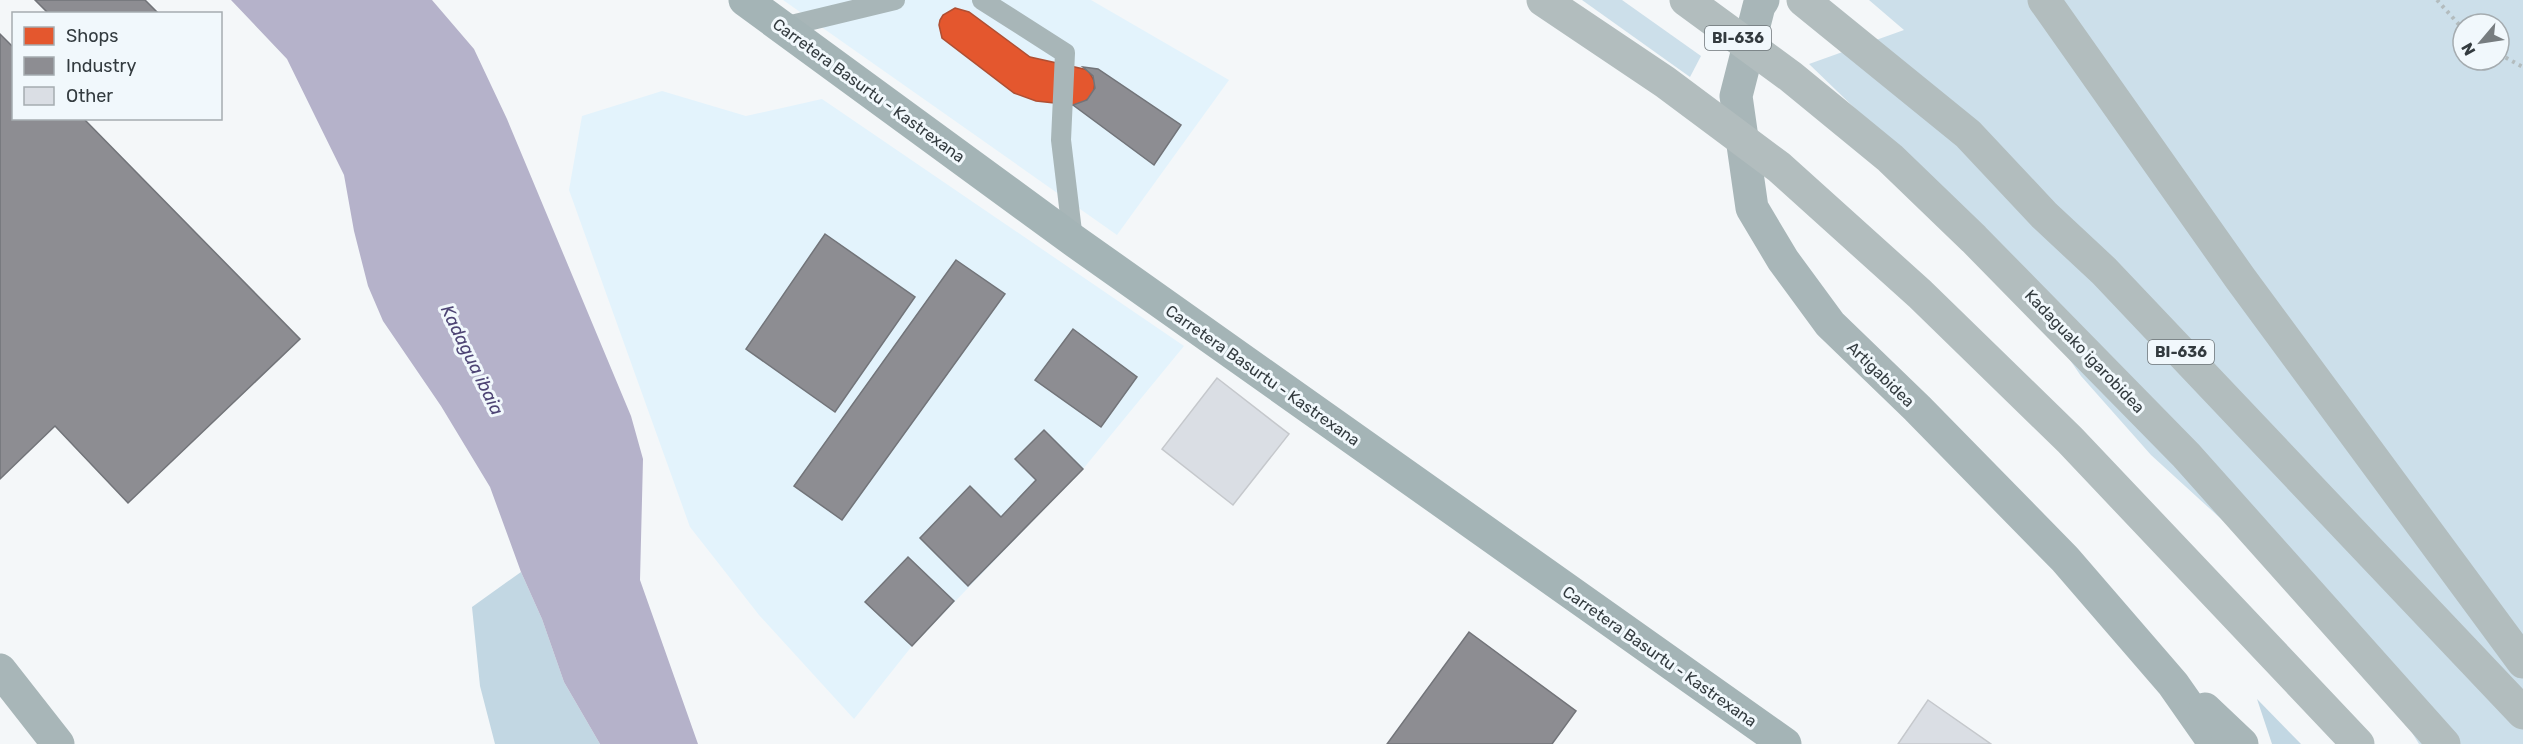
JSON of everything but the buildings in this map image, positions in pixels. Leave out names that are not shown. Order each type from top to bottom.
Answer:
[{"type":"highway","points":[[1543,0],[1665,82],[1779,167],[1920,294],[2070,440],[2358,744]]},
{"type":"highway","name":"Kadaguako igarobidea","points":[[1686,0],[1790,76],[1890,158],[2080,345],[2186,455],[2444,744]]},
{"type":"highway","points":[[2043,0],[2240,278],[2523,662]]},
{"type":"highway","name":"BI-636","points":[[1811,6],[1968,134],[2044,215],[2112,280],[2523,713]]},
{"type":"street","name":"Carretera Basurtu - Kastrexana","points":[[745,0],[1073,240],[1785,744]]},
{"type":"street","name":"Artigabidea","points":[[1763,0],[1759,6],[1736,96],[1752,208],[1757,217],[1783,260],[1830,324],[1917,408],[2065,559],[2173,684]]},
{"type":"street","points":[[0,670],[58,744]]},
{"type":"street","points":[[2173,684],[2215,744]]},
{"type":"street","points":[[2173,684],[2241,744]]},
{"type":"lane","points":[[783,27],[895,0]]},
{"type":"lane","points":[[982,0],[1065,53],[1060,140],[1073,240]]},
{"type":"path","points":[[2437,0],[2451,16]]},
{"type":"shaded area","points":[[783,0],[1091,0],[1229,80],[1117,235]]},
{"type":"shaded area","points":[[1582,0],[1622,0],[1701,56],[1690,77]]},
{"type":"shaded area","points":[[1869,0],[2523,0],[2523,744],[2419,744],[2357,643],[2151,455],[2081,376],[1980,229],[1809,64],[1904,30]]},
{"type":"shaded area","points":[[662,91],[746,116],[822,99],[1184,346],[1083,469],[912,646],[854,719],[759,615],[690,527],[569,190],[582,116]]},
{"type":"shaded area","points":[[521,572],[542,619],[564,682],[600,744],[495,744],[480,686],[472,607]]},
{"type":"shaded area","points":[[2257,699],[2301,744],[2272,744]]},
{"type":"water","name":"Kadagua ibaia","points":[[231,0],[432,0],[474,49],[507,119],[631,416],[643,459],[640,580],[698,744],[600,744],[564,682],[490,487],[441,406],[383,321],[368,286],[354,231],[344,175],[287,59]]}]
